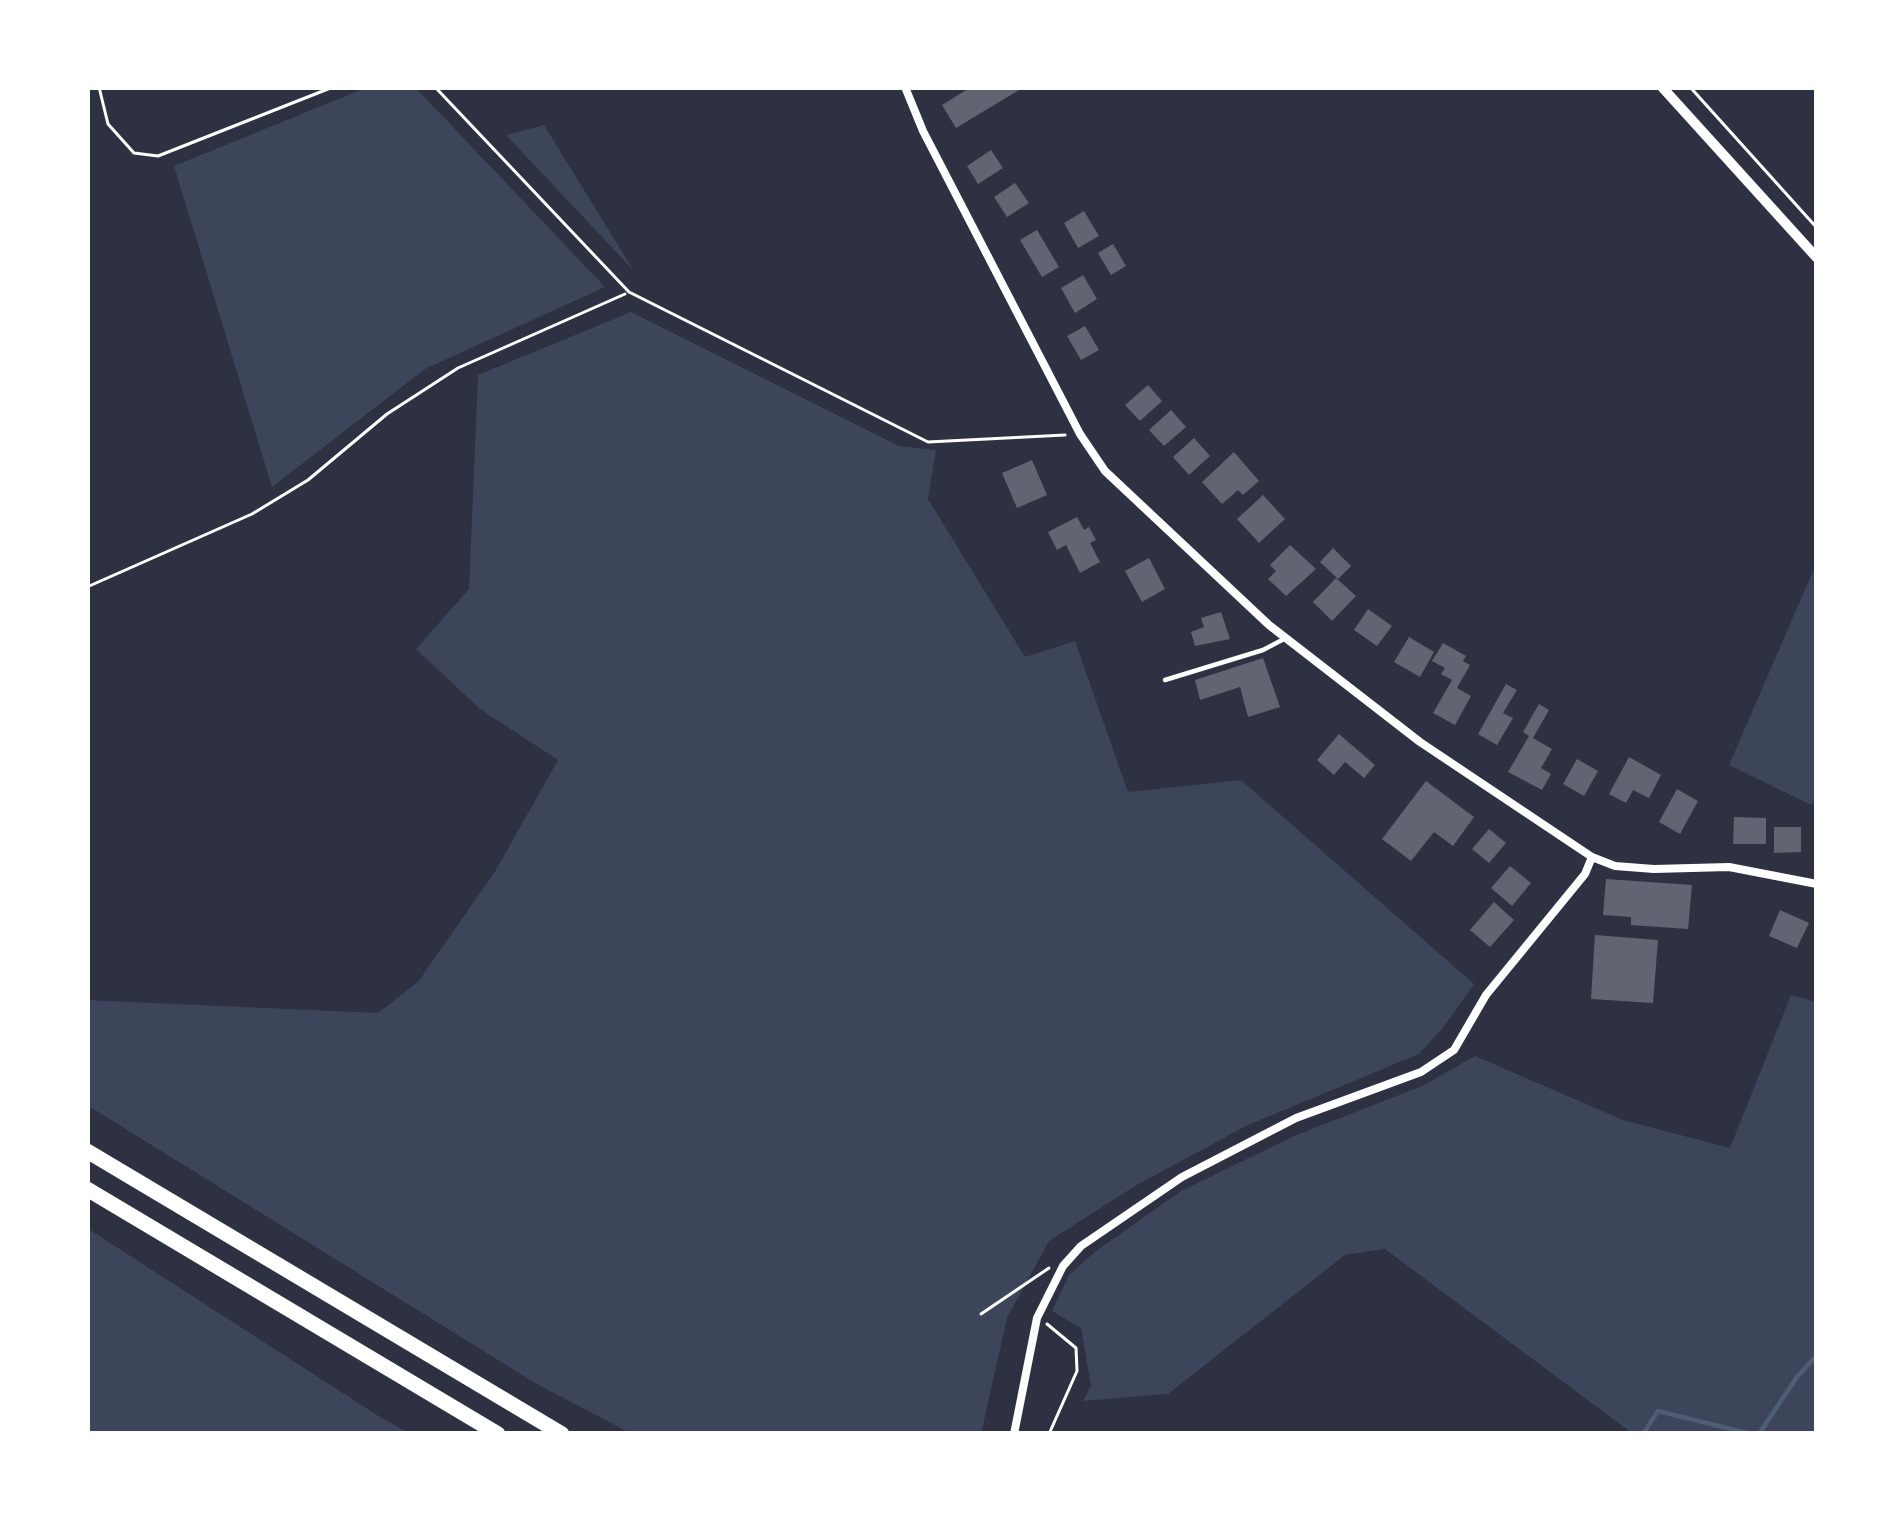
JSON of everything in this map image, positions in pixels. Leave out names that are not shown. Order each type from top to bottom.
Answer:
[{"type":"highway","points":[[87,1151],[562,1434]]},
{"type":"highway","points":[[87,1189],[498,1434]]},
{"type":"street","points":[[905,87],[923,131],[1080,434],[1105,471],[1286,638],[1420,742],[1592,856],[1616,866],[1729,867],[1817,884]]},
{"type":"street","points":[[1663,87],[1817,258]]},
{"type":"street","points":[[1014,1434],[1037,1318],[1056,1278],[1081,1246],[1182,1178],[1296,1118],[1421,1072],[1454,1050],[1486,995],[1585,874],[1592,856]]},
{"type":"lane","points":[[1165,680],[1264,650],[1286,638]]},
{"type":"path","points":[[99,87],[108,124],[134,153],[158,156],[333,87]]},
{"type":"path","points":[[435,87],[629,292],[928,442],[1080,434]]},
{"type":"path","points":[[1690,87],[1817,228]]},
{"type":"path","points":[[87,586],[252,514],[308,480],[387,414],[458,368],[629,292]]},
{"type":"path","points":[[981,1314],[1081,1246]]},
{"type":"path","points":[[1037,1318],[1076,1348],[1077,1371],[1049,1434]]},
{"type":"shaded area","points":[[368,87],[415,87],[605,287],[425,369],[272,487],[174,166]]},
{"type":"shaded area","points":[[544,125],[634,271],[506,135]]},
{"type":"shaded area","points":[[631,312],[899,446],[936,450],[928,499],[1025,657],[1075,641],[1128,792],[1241,780],[1474,984],[1419,1054],[1248,1125],[1135,1186],[1049,1241],[1007,1318],[981,1434],[632,1434],[535,1383],[87,1105],[87,1000],[378,1013],[418,982],[496,870],[558,760],[480,709],[416,649],[469,589],[478,375]]},
{"type":"shaded area","points":[[1817,562],[1817,797],[1811,805],[1729,765]]},
{"type":"shaded area","points":[[1791,995],[1817,1002],[1817,1434],[1633,1434],[1385,1249],[1345,1255],[1168,1394],[1083,1401],[1091,1386],[1081,1328],[1052,1311],[1069,1275],[1181,1191],[1294,1136],[1422,1086],[1475,1056],[1623,1120],[1730,1148]]},
{"type":"shaded area","points":[[87,1228],[380,1417],[411,1434],[87,1434]]},
{"type":"building","points":[[971,87],[1024,87],[956,128],[942,105]]},
{"type":"building","points":[[991,150],[1003,168],[978,184],[967,166]]},
{"type":"building","points":[[1015,183],[1029,203],[1007,217],[994,197]]},
{"type":"building","points":[[1084,211],[1099,236],[1078,248],[1064,223]]},
{"type":"building","points":[[1037,230],[1059,267],[1042,277],[1020,240]]},
{"type":"building","points":[[1113,244],[1126,266],[1111,275],[1098,253]]},
{"type":"building","points":[[1083,275],[1097,299],[1075,313],[1061,288]]},
{"type":"building","points":[[1085,326],[1099,350],[1081,360],[1067,336]]},
{"type":"building","points":[[1148,385],[1162,401],[1140,421],[1125,405]]},
{"type":"building","points":[[1171,410],[1186,427],[1164,446],[1149,430]]},
{"type":"building","points":[[1194,438],[1210,456],[1189,475],[1173,457]]},
{"type":"building","points":[[1234,452],[1259,481],[1222,504],[1202,482]]},
{"type":"building","points":[[1032,460],[1047,495],[1017,508],[1002,473]]},
{"type":"building","points":[[1263,495],[1285,519],[1259,543],[1237,519]]},
{"type":"building","points":[[1077,517],[1096,540],[1090,543],[1100,562],[1080,573],[1066,545],[1057,550],[1048,532]]},
{"type":"building","points":[[1290,545],[1316,569],[1286,596],[1268,579],[1276,571],[1270,565]]},
{"type":"building","points":[[1333,548],[1351,566],[1338,579],[1320,562]]},
{"type":"building","points":[[1149,558],[1165,589],[1142,602],[1125,571]]},
{"type":"building","points":[[1336,578],[1356,596],[1332,621],[1313,602]]},
{"type":"building","points":[[1368,609],[1392,626],[1377,646],[1354,630]]},
{"type":"building","points":[[1221,612],[1230,639],[1195,646],[1191,632],[1204,627],[1201,618]]},
{"type":"building","points":[[1409,637],[1434,652],[1420,677],[1394,662]]},
{"type":"building","points":[[1443,643],[1466,656],[1463,661],[1470,665],[1457,688],[1471,696],[1455,725],[1433,713],[1452,680],[1441,674],[1445,668],[1432,661]]},
{"type":"building","points":[[1263,658],[1280,707],[1248,717],[1240,687],[1200,700],[1195,680]]},
{"type":"building","points":[[1506,684],[1517,690],[1503,713],[1513,718],[1497,745],[1478,734]]},
{"type":"building","points":[[1539,704],[1549,710],[1533,738],[1552,749],[1541,768],[1551,774],[1542,790],[1508,772],[1529,736],[1523,732]]},
{"type":"building","points":[[1339,734],[1375,765],[1364,778],[1345,762],[1334,775],[1317,760]]},
{"type":"building","points":[[1629,757],[1661,775],[1649,798],[1633,790],[1626,803],[1609,794]]},
{"type":"building","points":[[1577,759],[1598,771],[1584,796],[1563,784]]},
{"type":"building","points":[[1426,781],[1474,817],[1453,846],[1434,832],[1411,861],[1382,839]]},
{"type":"building","points":[[1677,789],[1698,801],[1680,834],[1659,822]]},
{"type":"building","points":[[1734,817],[1766,818],[1766,844],[1733,844]]},
{"type":"building","points":[[1774,827],[1801,827],[1801,852],[1774,853]]},
{"type":"building","points":[[1489,829],[1506,843],[1489,863],[1472,849]]},
{"type":"building","points":[[1510,866],[1531,883],[1512,906],[1491,888]]},
{"type":"building","points":[[1606,879],[1692,885],[1688,929],[1631,925],[1631,917],[1603,915]]},
{"type":"building","points":[[1494,902],[1514,920],[1490,947],[1470,930]]},
{"type":"building","points":[[1780,910],[1809,923],[1797,948],[1769,936]]},
{"type":"building","points":[[1595,935],[1658,940],[1653,1003],[1591,999]]},
{"type":"waterway","points":[[1759,1434],[1817,1355]]},
{"type":"waterway","points":[[1643,1434],[1658,1411],[1751,1434]]}]
